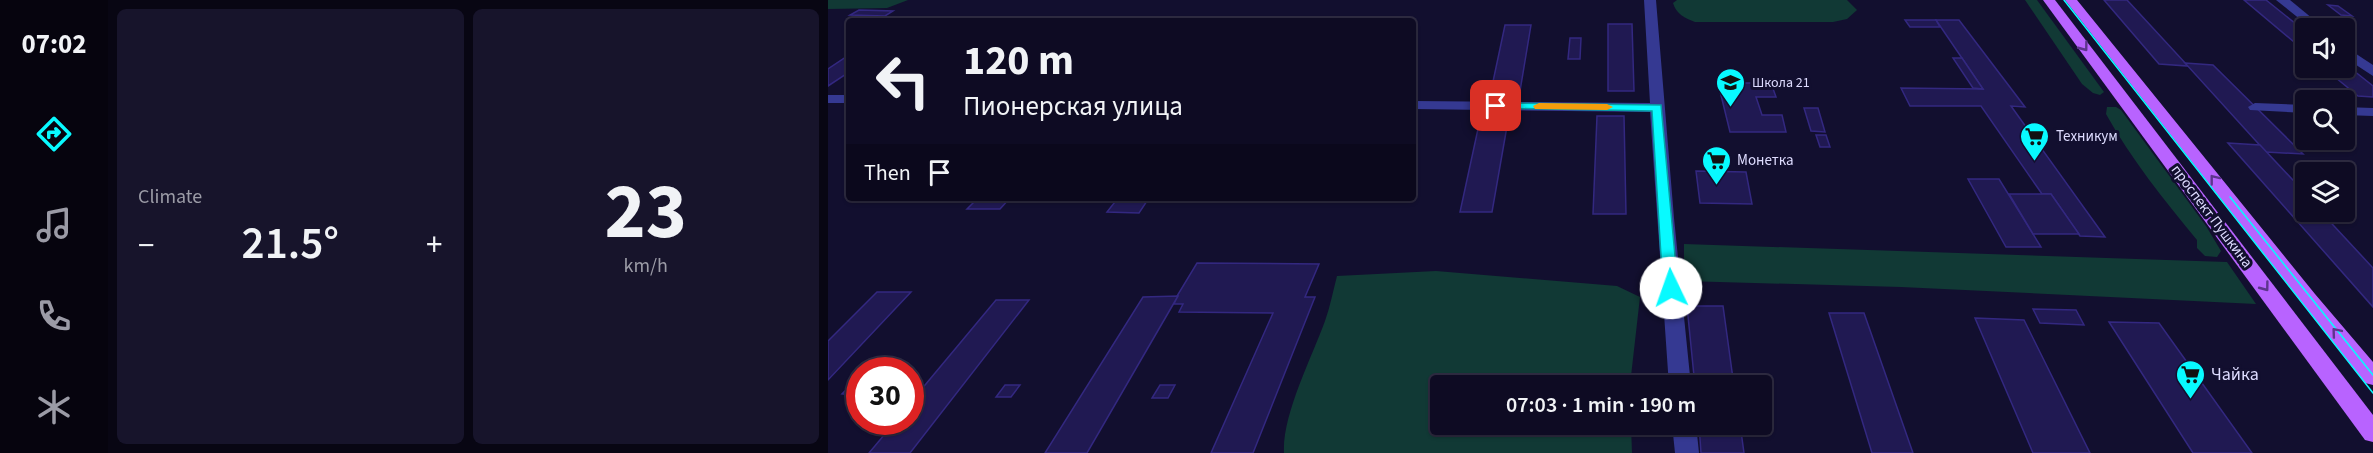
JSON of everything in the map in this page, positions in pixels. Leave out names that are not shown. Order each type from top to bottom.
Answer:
[{"type":"main road","name":"проспект Пушкина","points":[[2049,0],[2373,433]]},
{"type":"main road","name":"проспект Пушкина","points":[[2072,0],[2308,299],[2373,377]]},
{"type":"street","points":[[1650,0],[1679,375]]},
{"type":"street","points":[[2282,0],[2305,18]]},
{"type":"street","points":[[2355,58],[2373,72]]},
{"type":"street","points":[[828,99],[846,99]]},
{"type":"street","points":[[1416,105],[1657,108]]},
{"type":"street","points":[[2254,107],[2295,109]]},
{"type":"street","points":[[2355,111],[2373,112]]},
{"type":"street","points":[[1685,435],[1687,453]]},
{"type":"green space","points":[[828,0],[908,0],[887,8],[828,9]]},
{"type":"green space","points":[[1677,0],[1847,0],[1857,10],[1847,19],[1833,22],[1695,22],[1676,10],[1673,3]]},
{"type":"green space","points":[[2025,0],[2037,0],[2104,92],[2100,95],[2093,93],[2082,84]]},
{"type":"green space","points":[[2107,107],[2116,107],[2121,110],[2206,226],[2221,251],[2217,257],[2205,256],[2197,248],[2197,240],[2126,147],[2106,114]]},
{"type":"green space","points":[[1684,244],[2227,262],[2256,304],[1901,287],[1684,281]]},
{"type":"green space","points":[[1436,271],[1617,286],[1640,297],[1631,375],[1430,375],[1430,435],[1631,435],[1632,453],[1284,453],[1288,421],[1293,404],[1325,321],[1337,276]]},
{"type":"building","points":[[2104,0],[2127,0],[2188,66],[2159,64]]},
{"type":"building","points":[[2244,0],[2266,0],[2295,23],[2295,43]]},
{"type":"building","points":[[2328,5],[2338,6],[2352,16],[2341,15]]},
{"type":"building","points":[[859,10],[893,11],[885,16],[850,15]]},
{"type":"building","points":[[1905,20],[1936,20],[1940,27],[1910,27]]},
{"type":"building","name":"Техникум","points":[[1936,20],[1959,20],[2025,107],[2011,106],[2105,237],[2080,236],[2051,194],[2042,194],[1981,106],[1910,106],[1901,88],[1983,89]]},
{"type":"building","points":[[1608,24],[1632,24],[1634,91],[1608,91]]},
{"type":"building","points":[[1505,25],[1531,25],[1520,91],[1491,91]]},
{"type":"building","points":[[1570,38],[1581,38],[1580,59],[1568,59]]},
{"type":"building","points":[[846,57],[846,74],[828,86],[828,69]]},
{"type":"building","points":[[1953,58],[1962,58],[1983,89],[1973,88]]},
{"type":"building","points":[[2185,63],[2213,65],[2295,146],[2295,150],[2303,154],[2266,152]]},
{"type":"building","points":[[2355,72],[2373,86],[2373,97],[2358,96],[2355,90],[2351,90],[2336,78],[2355,78]]},
{"type":"building","points":[[1718,83],[1771,83],[1776,97],[1756,97],[1762,115],[1782,115],[1786,132],[1730,132]]},
{"type":"building","points":[[1804,108],[1818,108],[1825,132],[1811,131]]},
{"type":"building","points":[[1481,115],[1509,115],[1492,212],[1460,212]]},
{"type":"building","points":[[1597,116],[1624,116],[1626,214],[1593,214]]},
{"type":"building","points":[[1816,135],[1826,135],[1830,147],[1820,147]]},
{"type":"building","points":[[2228,143],[2260,145],[2295,182],[2295,219]]},
{"type":"building","points":[[1696,171],[1746,172],[1752,204],[1700,203]]},
{"type":"building","points":[[1968,179],[1999,179],[2041,247],[2006,247]]},
{"type":"building","points":[[2009,194],[2051,194],[2079,234],[2033,234]]},
{"type":"building","points":[[975,201],[1007,201],[1000,209],[967,209]]},
{"type":"building","points":[[1116,201],[1147,201],[1139,213],[1107,212]]},
{"type":"building","points":[[2298,222],[2330,222],[2373,268],[2373,307]]},
{"type":"building","points":[[1197,263],[1319,264],[1305,297],[1315,297],[1253,453],[1211,453],[1273,313],[1179,312],[1183,304],[1174,304]]},
{"type":"building","points":[[877,292],[911,292],[850,357],[846,357],[846,361],[828,380],[828,341]]},
{"type":"building","points":[[1178,296],[1087,453],[1045,453],[1143,297]]},
{"type":"building","points":[[996,300],[1029,300],[924,435],[924,386]]},
{"type":"building","points":[[1687,306],[1723,306],[1732,375],[1694,375]]},
{"type":"building","points":[[2033,309],[2076,310],[2084,325],[2040,323]]},
{"type":"building","points":[[1829,313],[1864,313],[1913,453],[1872,453]]},
{"type":"building","points":[[1975,318],[2024,320],[2090,453],[2033,453]]},
{"type":"building","points":[[2109,322],[2159,323],[2252,453],[2193,453]]},
{"type":"building","points":[[1005,385],[1020,385],[1011,397],[996,397]]},
{"type":"building","points":[[1160,385],[1175,385],[1168,398],[1152,398]]},
{"type":"building","points":[[884,435],[924,435],[910,453],[869,453]]},
{"type":"building","points":[[1700,435],[1742,435],[1744,453],[1701,453]]},
{"type":"tram line","points":[[2064,0],[2373,393]]},
{"type":"tram line","points":[[2230,197],[2373,375]]},
{"type":"slow traffic","points":[[1539,106],[1607,107]]},
{"type":"place","name":"Школа 21","points":[[1731,108]]},
{"type":"place","name":"Техникум","points":[[2035,162]]},
{"type":"place","name":"Монетка","points":[[1716,186]]},
{"type":"place","name":"Чайка","points":[[2190,400]]},
{"type":"route","points":[[1496,106],[1657,108],[1671,288]]}]
